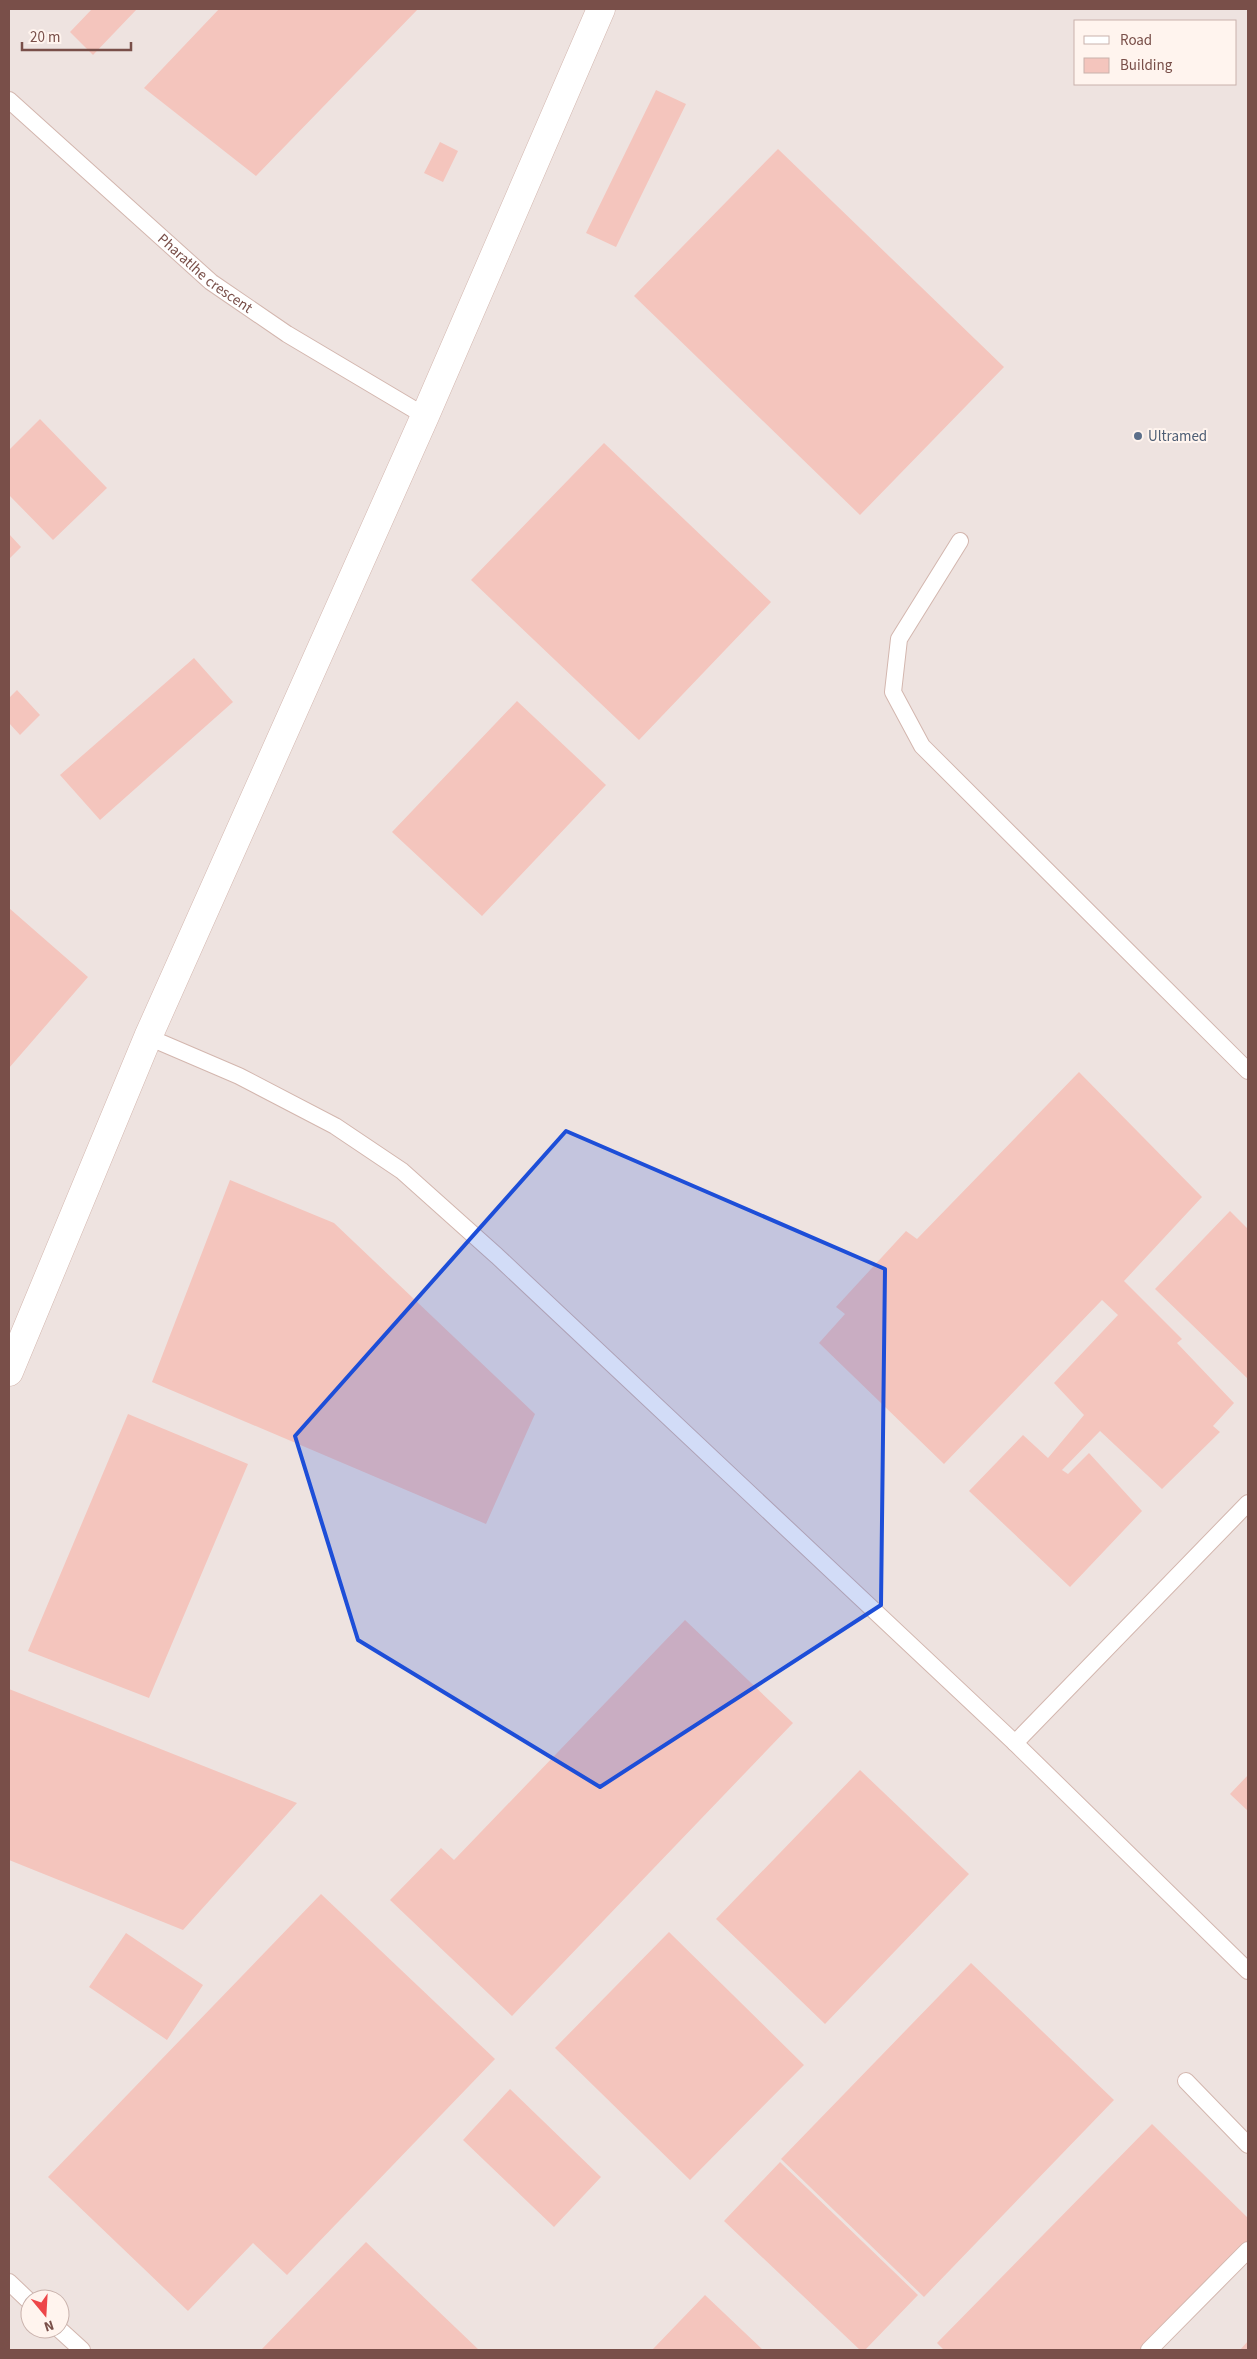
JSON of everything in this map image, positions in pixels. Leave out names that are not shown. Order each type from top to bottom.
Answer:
[{"type":"street","points":[[12,1357],[148,1037],[425,416],[601,9]]},
{"type":"lane","name":"Pharatlhe crescent","points":[[9,100],[211,282],[287,334],[425,416]]},
{"type":"lane","points":[[960,542],[899,639],[893,692],[922,746],[1248,1071]]},
{"type":"lane","points":[[148,1037],[239,1076],[335,1126],[402,1171],[505,1263],[1015,1743],[1248,1971]]},
{"type":"lane","points":[[1015,1743],[1248,1503]]},
{"type":"lane","points":[[1186,2080],[1248,2145]]},
{"type":"lane","points":[[1149,2350],[1248,2250]]},
{"type":"lane","points":[[9,2282],[20,2292]]},
{"type":"lane","points":[[70,2339],[82,2350]]},
{"type":"highlighted area","points":[[566,1131],[885,1269],[881,1605],[600,1787],[358,1640],[295,1436]]},
{"type":"shaded area","points":[[9,9],[1248,9],[1248,2350],[9,2350]]},
{"type":"building","points":[[92,9],[137,9],[93,55],[70,32]]},
{"type":"building","points":[[219,9],[418,9],[256,176],[144,88]]},
{"type":"building","points":[[656,90],[686,104],[616,247],[586,233]]},
{"type":"building","points":[[440,142],[458,151],[443,182],[424,173]]},
{"type":"building","points":[[778,149],[1004,367],[860,515],[634,296]]},
{"type":"building","points":[[40,419],[107,488],[53,540],[9,495],[9,450]]},
{"type":"building","points":[[604,443],[771,602],[639,740],[471,580]]},
{"type":"building","points":[[9,534],[21,547],[9,559]]},
{"type":"building","points":[[194,658],[233,702],[100,820],[60,775]]},
{"type":"building","points":[[17,690],[40,715],[20,735],[9,723],[9,698]]},
{"type":"building","points":[[517,701],[606,785],[482,916],[392,832]]},
{"type":"building","points":[[9,908],[88,977],[9,1068]]},
{"type":"building","points":[[1079,1072],[1202,1197],[1124,1281],[1182,1339],[1177,1343],[1234,1403],[1213,1426],[1220,1432],[1162,1489],[1100,1431],[1062,1470],[1068,1474],[1089,1453],[1142,1511],[1070,1587],[969,1491],[1023,1435],[1048,1458],[1084,1415],[1054,1383],[1118,1315],[1102,1300],[944,1464],[819,1343],[845,1314],[836,1307],[906,1231],[917,1239]]},
{"type":"building","points":[[230,1180],[334,1223],[535,1414],[486,1524],[152,1382]]},
{"type":"building","points":[[1230,1211],[1248,1229],[1248,1379],[1155,1289]]},
{"type":"building","points":[[128,1414],[248,1464],[149,1698],[28,1651]]},
{"type":"building","points":[[685,1620],[793,1723],[512,2016],[390,1900],[441,1848],[454,1860]]},
{"type":"building","points":[[9,1689],[297,1803],[183,1930],[9,1860]]},
{"type":"building","points":[[860,1770],[969,1874],[825,2024],[716,1919]]},
{"type":"building","points":[[1248,1775],[1248,1811],[1230,1794]]},
{"type":"building","points":[[321,1894],[495,2059],[287,2275],[253,2243],[188,2311],[48,2177]]},
{"type":"building","points":[[669,1932],[804,2065],[690,2180],[555,2048]]},
{"type":"building","points":[[126,1933],[203,1985],[167,2040],[89,1987]]},
{"type":"building","points":[[971,1963],[1114,2100],[924,2297],[781,2159]]},
{"type":"building","points":[[510,2089],[601,2177],[554,2227],[463,2140]]},
{"type":"building","points":[[1152,2124],[1248,2218],[1248,2242],[1141,2350],[944,2350],[937,2343]]},
{"type":"building","points":[[780,2162],[918,2295],[865,2350],[860,2350],[724,2221]]},
{"type":"building","points":[[366,2242],[479,2350],[261,2350]]},
{"type":"building","points":[[705,2295],[763,2350],[652,2350]]},
{"type":"building","points":[[1248,2341],[1248,2350],[1240,2350]]},
{"type":"place","name":"Ultramed","points":[[1138,436]]}]
